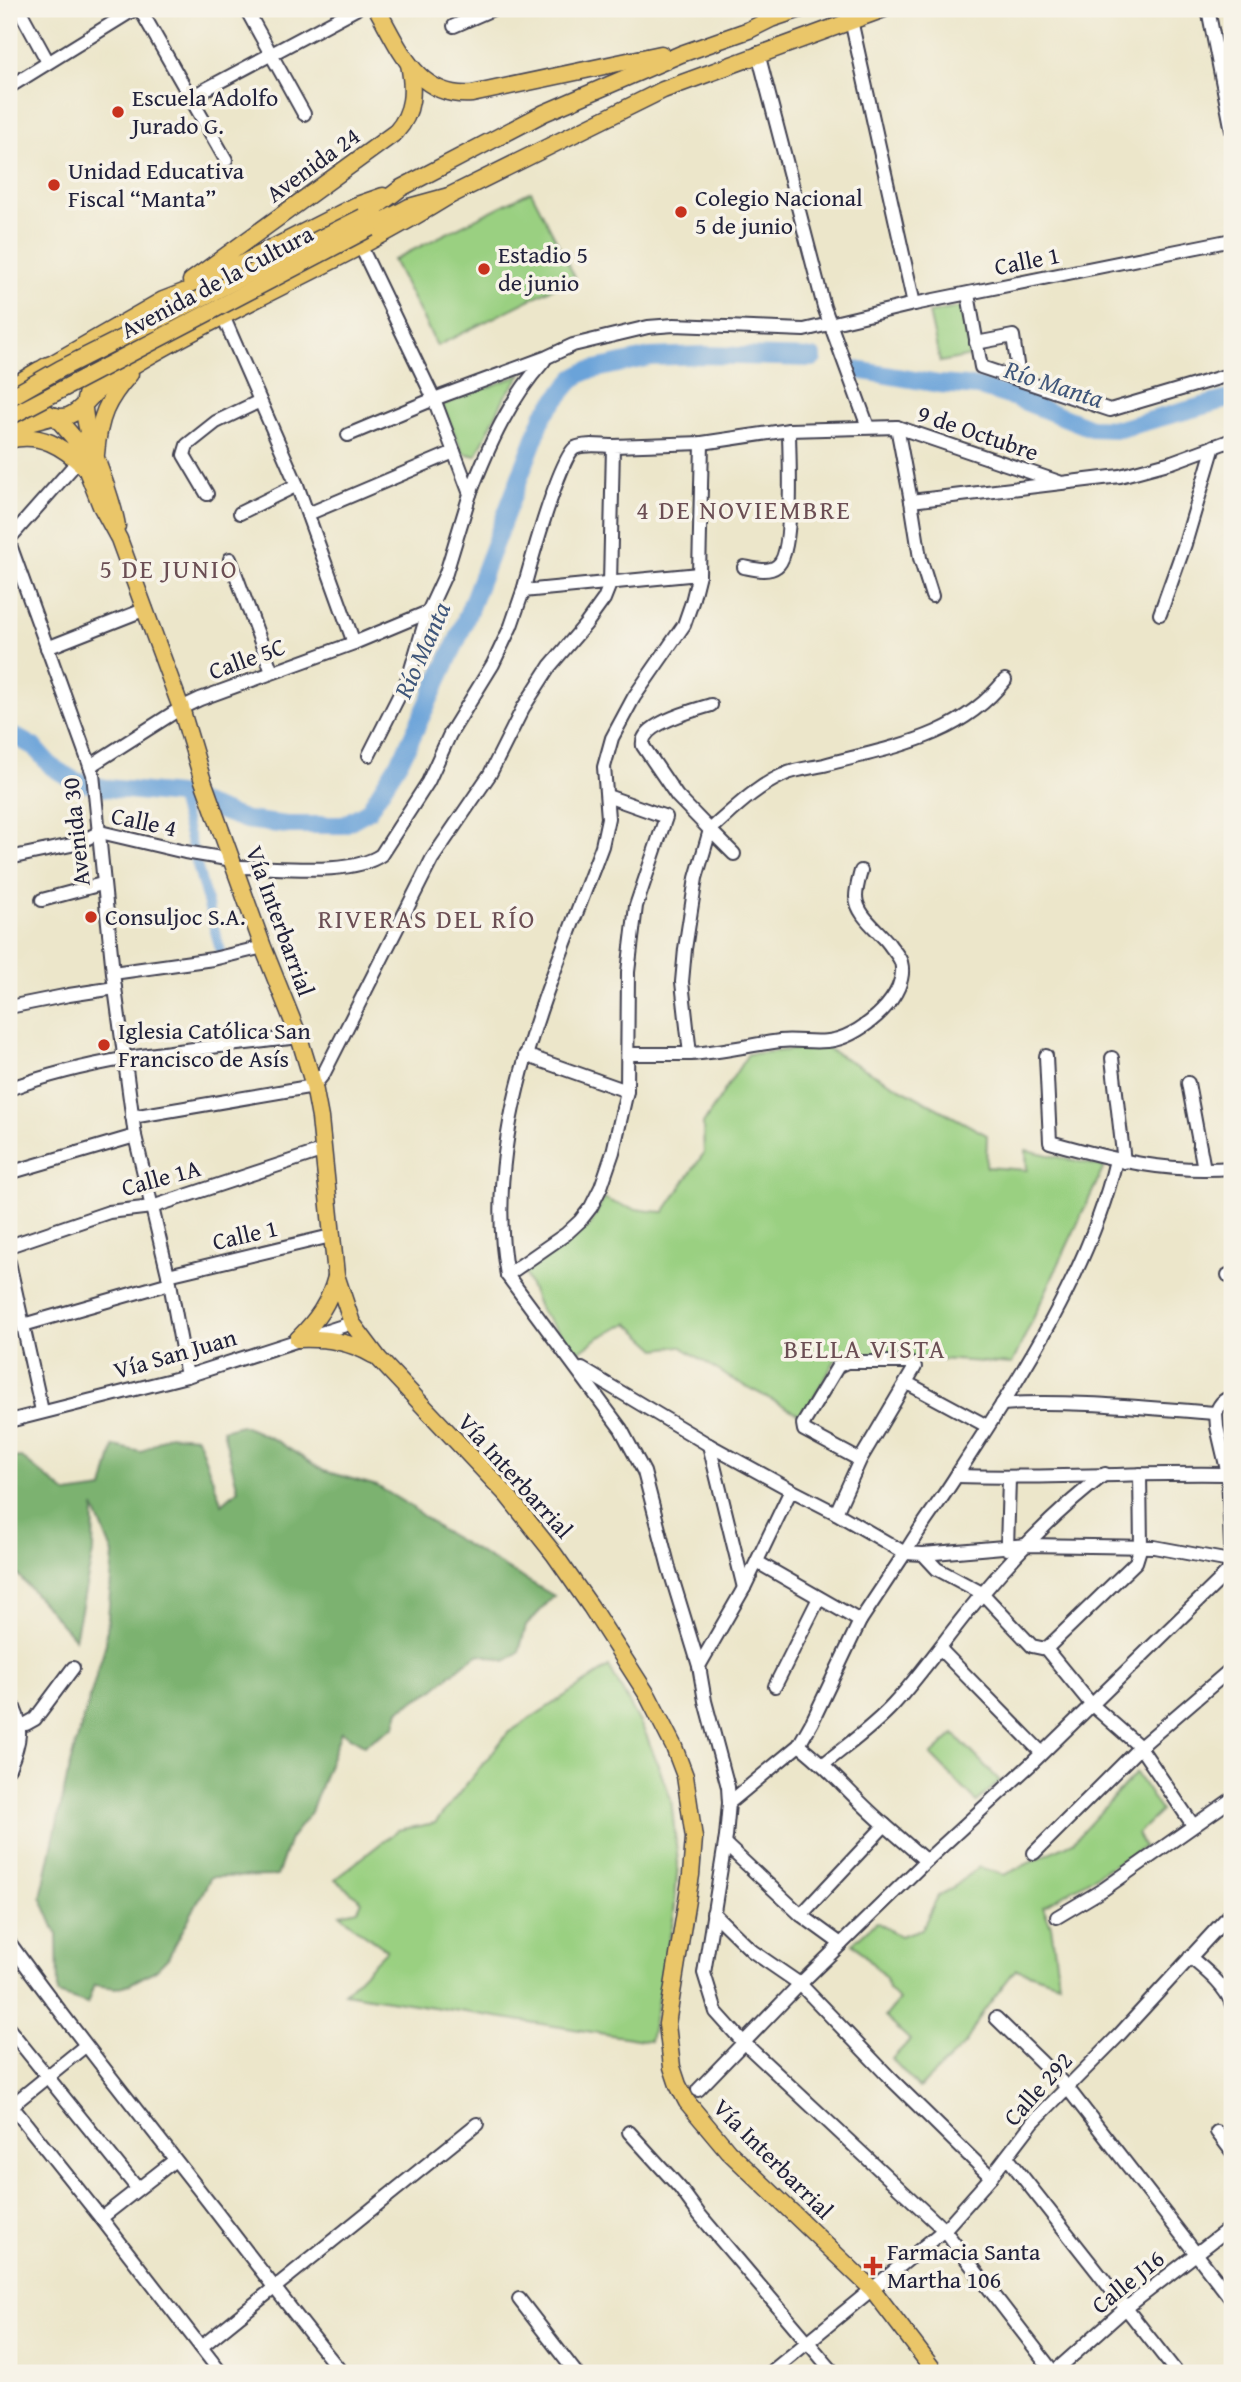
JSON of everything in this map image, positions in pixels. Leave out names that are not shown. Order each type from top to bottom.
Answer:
[{"type":"main road","name":"Avenida 24","points":[[377,9],[409,64],[435,88],[462,95],[661,54],[681,54]]},
{"type":"main road","name":"Avenida de la Cultura","points":[[9,388],[163,300],[194,288],[357,205],[401,188],[544,113],[681,54],[749,30],[777,14],[801,9]]},
{"type":"main road","name":"Avenida de la Cultura","points":[[84,404],[111,381],[144,359],[361,247],[449,196],[615,112],[758,53],[884,9]]},
{"type":"main road","name":"Avenida 24","points":[[163,300],[396,132],[408,116],[412,100],[409,64]]},
{"type":"main road","name":"Avenida de la Cultura","points":[[9,417],[366,222],[401,188]]},
{"type":"main road","name":"Avenida de la Cultura","points":[[9,398],[60,369],[366,222],[449,196]]},
{"type":"main road","points":[[9,440],[22,437],[46,440],[87,463],[103,413],[111,398],[144,359]]},
{"type":"main road","points":[[9,432],[25,424],[71,415],[84,404],[88,387],[86,378],[73,365],[64,361],[51,363],[35,377],[33,393],[40,408],[55,416]]},
{"type":"main road","name":"Vía Interbarrial","points":[[84,404],[87,463]]},
{"type":"main road","name":"Vía Interbarrial","points":[[55,416],[74,438],[87,463],[101,506],[119,539],[181,708],[202,778],[263,947],[299,1037],[314,1086],[324,1150],[337,1275],[352,1323],[379,1359],[532,1524],[591,1607],[648,1696],[674,1747],[685,1776],[694,1838],[691,1875],[667,2024],[675,2076],[687,2102],[728,2151],[872,2289],[936,2373]]},
{"type":"main road","points":[[298,1339],[325,1307],[337,1275]]},
{"type":"main road","points":[[298,1339],[333,1340],[356,1347],[379,1359]]},
{"type":"street","points":[[19,9],[48,62]]},
{"type":"street","points":[[9,87],[137,9],[226,160]]},
{"type":"street","points":[[246,9],[304,114]]},
{"type":"street","points":[[191,97],[356,9]]},
{"type":"street","points":[[454,26],[493,9]]},
{"type":"street","points":[[1208,9],[1232,131]]},
{"type":"street","points":[[850,20],[914,304]]},
{"type":"street","points":[[758,53],[815,273],[830,324],[868,427]]},
{"type":"street","name":"Calle 1","points":[[348,435],[573,345],[660,325],[804,330],[914,304],[1232,244]]},
{"type":"street","points":[[361,247],[434,399],[470,494]]},
{"type":"street","points":[[968,294],[981,367],[1110,410],[1232,374]]},
{"type":"street","points":[[223,316],[297,485],[354,643]]},
{"type":"street","points":[[976,342],[1013,337],[1019,378]]},
{"type":"street","points":[[369,755],[409,676],[428,612],[446,573],[470,494],[490,443],[518,392],[547,357]]},
{"type":"street","points":[[207,494],[184,456],[184,450],[216,422],[260,401]]},
{"type":"street","name":"Calle 4","points":[[9,858],[76,844],[100,827],[189,853],[233,860],[315,868],[369,862],[380,855],[428,782],[450,734],[493,664],[512,626],[549,504],[569,454],[578,446],[702,443],[789,430],[897,427]]},
{"type":"street","name":"9 de Octubre","points":[[1059,482],[897,427],[911,501],[1121,475],[1172,462],[1232,440]]},
{"type":"street","points":[[744,568],[768,570],[783,559],[791,502],[789,430]]},
{"type":"street","points":[[702,443],[699,574],[692,602],[684,625],[634,697],[612,738],[604,767],[608,818],[602,846],[525,1055],[509,1130],[502,1185],[502,1247],[507,1275],[621,1429],[644,1472],[699,1666],[705,1702],[728,1787],[725,1844],[704,1973],[716,2012],[743,2042],[944,2230],[1054,2373]]},
{"type":"street","points":[[132,1117],[314,1086],[331,1059],[432,859],[490,774],[523,708],[550,666],[604,599],[610,584],[613,446]]},
{"type":"street","points":[[1160,614],[1185,544],[1214,446]]},
{"type":"street","points":[[308,514],[454,452]]},
{"type":"street","points":[[9,541],[87,463]]},
{"type":"street","points":[[240,513],[297,485]]},
{"type":"street","points":[[911,501],[919,558],[932,596]]},
{"type":"street","name":"Avenida 30","points":[[9,541],[92,770],[100,827],[102,884],[132,1117],[169,1279],[187,1376]]},
{"type":"street","points":[[230,559],[272,672]]},
{"type":"street","points":[[523,591],[699,574]]},
{"type":"street","points":[[47,648],[146,609]]},
{"type":"street","name":"Calle 5C","points":[[92,770],[181,708],[428,612]]},
{"type":"street","points":[[690,1054],[682,982],[696,878],[710,830],[759,787],[786,773],[932,735],[963,719],[1005,680]]},
{"type":"street","points":[[711,705],[671,718],[645,734],[642,740],[643,746],[677,796],[734,854]]},
{"type":"street","points":[[607,796],[666,817]]},
{"type":"street","points":[[507,1275],[566,1234],[591,1207],[601,1187],[613,1152],[627,1091],[628,972],[636,906],[666,817],[677,796]]},
{"type":"street","points":[[629,1054],[712,1053],[782,1041],[834,1040],[880,1014],[902,979],[900,960],[860,911],[856,898],[861,870]]},
{"type":"street","points":[[42,900],[102,884]]},
{"type":"street","points":[[113,973],[213,959],[263,947]]},
{"type":"street","points":[[9,1007],[115,988]]},
{"type":"street","points":[[9,1089],[51,1074],[123,1058],[299,1037]]},
{"type":"street","points":[[525,1055],[627,1091]]},
{"type":"street","points":[[1046,1056],[1049,1142],[1120,1161],[1159,1168],[1232,1168]]},
{"type":"street","points":[[729,1804],[799,1745],[860,1622],[1002,1404],[1068,1289],[1120,1161],[1112,1058]]},
{"type":"street","points":[[1188,1083],[1205,1169]]},
{"type":"street","points":[[9,1173],[135,1136]]},
{"type":"street","name":"Calle 1A","points":[[9,1246],[109,1212],[152,1207],[324,1150]]},
{"type":"street","name":"Calle 1","points":[[23,1325],[169,1279],[331,1236]]},
{"type":"street","points":[[9,1262],[43,1411]]},
{"type":"street","name":"Vía San Juan","points":[[9,1421],[187,1376],[352,1323]]},
{"type":"street","points":[[836,1513],[860,1460],[915,1367],[908,1362],[847,1362],[835,1369],[803,1428],[860,1460]]},
{"type":"street","points":[[576,1366],[709,1446],[905,1553],[1007,1549],[1027,1545],[1154,1546],[1231,1567]]},
{"type":"street","points":[[907,1383],[987,1426]]},
{"type":"street","points":[[698,2090],[800,1984],[1231,1567],[1230,1474],[1217,1427],[1216,1413],[1222,1402],[1232,1398]]},
{"type":"street","points":[[1002,1404],[1092,1405],[1216,1413]]},
{"type":"street","points":[[709,1446],[744,1588]]},
{"type":"street","points":[[1046,1649],[1136,1563],[1141,1546],[1140,1474]]},
{"type":"street","points":[[957,1476],[1010,1478],[1230,1474]]},
{"type":"street","points":[[824,1764],[891,1706],[940,1649],[982,1593],[1085,1489],[1105,1475]]},
{"type":"street","points":[[1007,1549],[1010,1478]]},
{"type":"street","points":[[699,1666],[744,1588],[791,1490]]},
{"type":"street","points":[[923,1554],[937,1569],[982,1593],[1032,1646],[1046,1649],[1091,1704],[1140,1747],[1193,1825]]},
{"type":"street","points":[[757,1562],[860,1622]]},
{"type":"street","points":[[775,1686],[819,1598]]},
{"type":"street","points":[[940,1649],[1041,1752]]},
{"type":"street","points":[[20,1724],[35,1719],[73,1668]]},
{"type":"street","points":[[1034,1853],[1140,1747],[1232,1668]]},
{"type":"street","points":[[9,1699],[17,1710],[20,1724],[16,1750],[9,1768]]},
{"type":"street","points":[[799,1745],[824,1764],[861,1804],[926,1861]]},
{"type":"street","points":[[1057,1917],[1113,1883],[1232,1799]]},
{"type":"street","points":[[801,1915],[885,1825]]},
{"type":"street","points":[[725,1844],[801,1915],[841,1944]]},
{"type":"street","name":"Calle 292","points":[[770,2373],[944,2230],[991,2177],[1033,2122],[1119,2035],[1232,1912]]},
{"type":"street","points":[[713,1913],[752,1951],[800,1984],[890,2078],[991,2177]]},
{"type":"street","points":[[9,1942],[85,2046],[342,2373]]},
{"type":"street","points":[[1191,1957],[1212,1977],[1232,2005]]},
{"type":"street","points":[[996,2018],[1066,2086],[1232,2300]]},
{"type":"street","points":[[9,2029],[137,2188]]},
{"type":"street","points":[[85,2046],[16,2102],[15,2110],[221,2373]]},
{"type":"street","points":[[201,2347],[477,2124]]},
{"type":"street","points":[[629,2132],[681,2188],[699,2214],[834,2373]]},
{"type":"street","points":[[1217,2132],[1232,2152]]},
{"type":"street","points":[[1007,2157],[1177,2373]]},
{"type":"street","points":[[101,2218],[175,2160]]},
{"type":"street","name":"Calle J16","points":[[1054,2373],[1126,2308],[1232,2226]]},
{"type":"street","points":[[519,2298],[576,2373]]},
{"type":"green space","name":"Estadio 5 de junio","points":[[531,191],[575,277],[437,346],[393,260]]},
{"type":"green space","points":[[961,307],[971,356],[940,362],[929,313]]},
{"type":"green space","points":[[522,374],[505,396],[476,456],[463,453],[442,405]]},
{"type":"green space","points":[[824,1047],[987,1135],[986,1167],[1027,1170],[1026,1150],[1104,1167],[1012,1364],[909,1357],[836,1359],[803,1416],[730,1378],[680,1346],[657,1349],[628,1323],[598,1338],[577,1353],[540,1310],[524,1271],[590,1226],[604,1198],[633,1208],[664,1212],[704,1153],[703,1124],[748,1054]]},
{"type":"green space","points":[[241,1425],[275,1440],[324,1471],[377,1486],[410,1506],[441,1530],[554,1596],[526,1626],[519,1652],[506,1661],[480,1654],[433,1690],[399,1710],[395,1726],[364,1745],[341,1732],[311,1812],[290,1839],[277,1876],[211,1877],[168,1958],[156,1970],[130,1984],[116,1988],[94,1985],[87,2004],[58,1994],[57,1934],[41,1897],[70,1764],[106,1643],[113,1554],[94,1507],[93,1552],[75,1639],[17,1574],[9,1551],[9,1458],[21,1457],[67,1494],[103,1489],[114,1446],[141,1452],[169,1435],[197,1437],[222,1504],[238,1490],[223,1430]]},
{"type":"green space","points":[[609,1667],[645,1732],[671,1799],[678,1863],[674,1915],[650,2041],[344,1993],[387,1950],[340,1914],[358,1910],[362,1901],[335,1879],[398,1830],[435,1823],[508,1733]]},
{"type":"green space","points":[[954,1734],[1000,1781],[977,1802],[931,1755]]},
{"type":"green space","points":[[1136,1773],[1161,1811],[1137,1834],[1144,1847],[1043,1907],[1051,1926],[1059,1983],[1016,1969],[983,2012],[965,2044],[919,2088],[892,2059],[910,2040],[885,2017],[899,2000],[888,1989],[886,1978],[853,1943],[876,1922],[900,1936],[922,1929],[938,1896],[979,1867],[1004,1875],[1073,1842]]},
{"type":"waterway","name":"Río Manta","points":[[9,733],[34,747],[52,767],[75,781],[106,788],[178,795],[246,820],[287,825],[343,825],[368,811],[404,754],[460,634],[544,414],[574,378],[587,371],[650,357],[704,355],[813,358]]},
{"type":"waterway","name":"Río Manta","points":[[857,370],[939,384],[979,387],[1091,428],[1119,429],[1232,398]]},
{"type":"waterway","points":[[178,795],[221,953]]},
{"type":"place","name":"Escuela Adolfo Jurado G.","points":[[118,112]]},
{"type":"place","name":"Unidad Educativa Fiscal “Manta”","points":[[54,185]]},
{"type":"place","name":"Colegio Nacional 5 de junio","points":[[681,212]]},
{"type":"place","name":"Estadio 5 de junio","points":[[484,269]]},
{"type":"place","name":"Consuljoc S.A.","points":[[91,917]]},
{"type":"place","name":"Iglesia Católica San Francisco de Asís","points":[[104,1045]]},
{"type":"place","name":"Farmacia Santa Martha 106","points":[[873,2266]]},
{"type":"district","name":"4 DE NOVIEMBRE","points":[[744,510]]},
{"type":"district","name":"5 DE JUNIO","points":[[169,569]]},
{"type":"district","name":"RIVERAS DEL RÍO","points":[[427,919]]},
{"type":"district","name":"BELLA VISTA","points":[[865,1349]]}]
